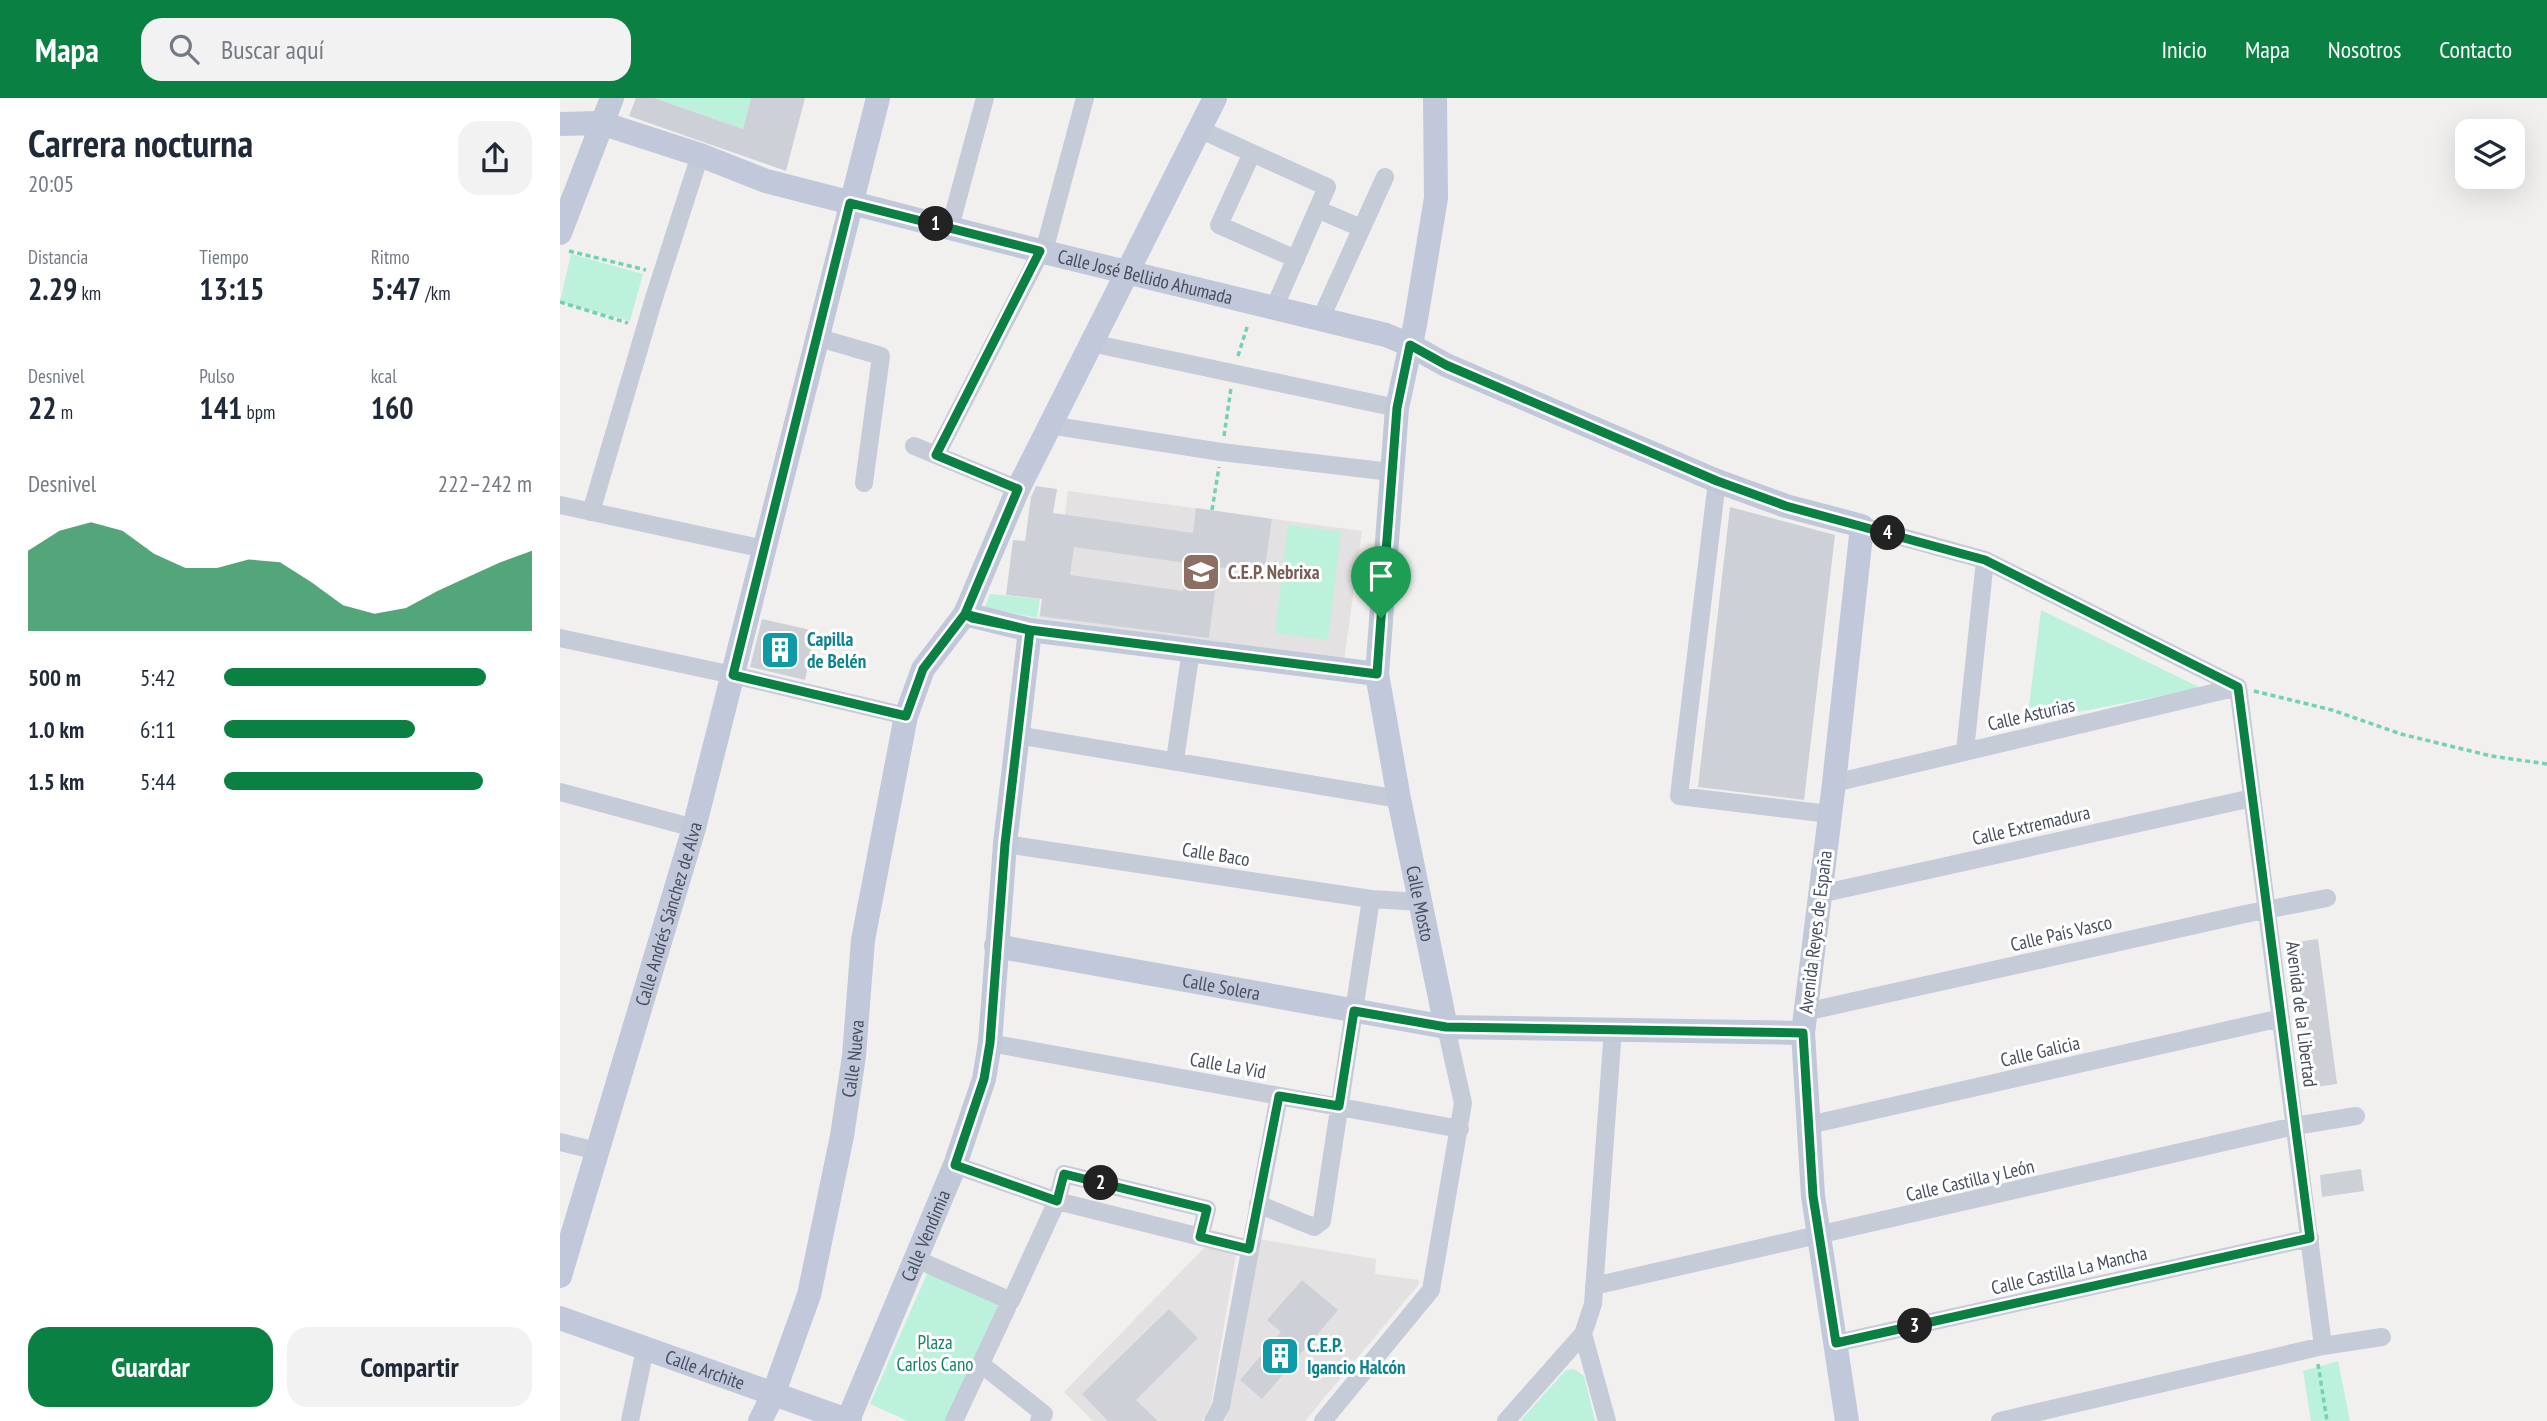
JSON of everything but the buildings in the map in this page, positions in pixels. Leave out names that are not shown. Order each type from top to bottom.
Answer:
[{"type":"street","points":[[560,233],[611,98]]},
{"type":"street","name":"Calle Andrés Sánchez de Alva","points":[[560,1276],[694,828],[878,98]]},
{"type":"street","points":[[950,228],[985,98]]},
{"type":"street","points":[[936,455],[1048,240],[1085,98]]},
{"type":"street","name":"Calle Nueva","points":[[760,1421],[773,1395],[809,1295],[842,1136],[854,1056],[863,940],[906,716],[923,669],[965,614],[1018,489],[1049,425],[1215,98]]},
{"type":"street","name":"Calle Mosto","points":[[1323,1421],[1431,1290],[1463,1103],[1399,799],[1377,674],[1397,408],[1436,198],[1435,98]]},
{"type":"street","name":"Calle José Bellido Ahumada","points":[[560,124],[601,123],[700,155],[766,181],[1386,335],[1446,365],[1717,481],[1786,506],[1862,526]]},
{"type":"street","points":[[1199,129],[1327,187],[1275,306]]},
{"type":"street","points":[[1252,153],[1219,225],[1296,259]]},
{"type":"street","points":[[591,512],[700,155]]},
{"type":"street","points":[[1321,318],[1385,177]]},
{"type":"street","points":[[1317,209],[1361,228]]},
{"type":"street","points":[[816,337],[881,356],[864,483]]},
{"type":"street","points":[[1091,343],[1397,408]]},
{"type":"street","points":[[1049,425],[1222,452],[1391,472]]},
{"type":"street","points":[[914,446],[1018,489]]},
{"type":"street","points":[[1717,481],[1679,796],[1829,814]]},
{"type":"street","points":[[560,505],[764,549]]},
{"type":"street","points":[[1862,526],[1985,560],[2238,687]]},
{"type":"street","name":"Avenida Reyes de España","points":[[1847,1421],[1813,1196],[1804,1022],[1862,526]]},
{"type":"street","points":[[1965,751],[1985,560]]},
{"type":"street","points":[[965,614],[1030,630],[1377,674]]},
{"type":"street","name":"Calle Vendimia","points":[[849,1421],[955,1165],[984,1079],[990,1043],[996,946],[1016,735],[1030,630]]},
{"type":"street","points":[[560,638],[906,716]]},
{"type":"street","points":[[1175,761],[1191,650]]},
{"type":"street","name":"Calle Asturias","points":[[1834,783],[2238,687]]},
{"type":"street","name":"Avenida de la Libertad","points":[[2238,687],[2310,1238],[2320,1347]]},
{"type":"street","points":[[1016,735],[1399,799]]},
{"type":"street","points":[[560,792],[694,828]]},
{"type":"street","name":"Calle Extremadura","points":[[1820,894],[2252,798]]},
{"type":"street","name":"Calle Baco","points":[[1005,844],[1371,899],[1420,902]]},
{"type":"street","name":"Calle País Vasco","points":[[1804,1022],[2267,909],[2327,898]]},
{"type":"street","points":[[1258,1204],[1314,1227],[1322,1221],[1371,899]]},
{"type":"street","name":"Calle Solera","points":[[996,946],[1446,1027],[1613,1029],[1804,1022]]},
{"type":"street","name":"Calle Galicia","points":[[1809,1125],[2281,1018]]},
{"type":"street","points":[[1506,1421],[1583,1334],[1593,1304],[1613,1029]]},
{"type":"street","name":"Calle La Vid","points":[[990,1043],[1460,1129]]},
{"type":"street","points":[[1213,1421],[1221,1406],[1279,1096]]},
{"type":"street","name":"Calle Castilla y León","points":[[1594,1286],[2295,1126],[2356,1116]]},
{"type":"street","points":[[560,1142],[597,1151]]},
{"type":"street","points":[[955,1165],[1057,1201],[1249,1249]]},
{"type":"street","points":[[954,1421],[1057,1201],[1064,1174],[1207,1209],[1200,1237]]},
{"type":"street","name":"Calle Castilla La Mancha","points":[[1836,1343],[2310,1238]]},
{"type":"street","points":[[916,1259],[1009,1305]]},
{"type":"street","name":"Calle Archite","points":[[560,1318],[849,1421]]},
{"type":"street","points":[[1583,1334],[1607,1421]]},
{"type":"street","points":[[2000,1421],[2320,1347],[2382,1337]]},
{"type":"street","points":[[630,1421],[645,1349]]},
{"type":"street","points":[[981,1364],[1044,1414],[1039,1421]]},
{"type":"path","points":[[560,249],[662,274]]},
{"type":"path","points":[[560,302],[645,328]]},
{"type":"path","points":[[1212,510],[1222,452]]},
{"type":"path","points":[[2238,687],[2332,710],[2401,734],[2491,756],[2547,764]]},
{"type":"path","points":[[2320,1347],[2327,1421]]},
{"type":"shaded area","name":"C.E.P. Nebrixa","points":[[1068,491],[1362,531],[1344,661],[1039,618],[1050,544],[1061,545]]},
{"type":"shaded area","points":[[1258,1239],[1376,1259],[1375,1274],[1419,1280],[1419,1284],[1305,1421],[1225,1421],[1232,1397]]},
{"type":"shaded area","points":[[1205,1247],[1236,1254],[1211,1404],[1202,1421],[1093,1421],[1064,1392]]},
{"type":"green space","points":[[654,98],[751,98],[743,129]]},
{"type":"green space","points":[[571,254],[643,274],[630,321],[560,302]]},
{"type":"green space","points":[[1288,525],[1341,532],[1328,640],[1275,633]]},
{"type":"green space","points":[[990,594],[1040,599],[1037,618],[985,607]]},
{"type":"green space","points":[[2041,610],[2201,688],[2027,722]]},
{"type":"green space","name":"Plaza Carlos Cano","points":[[928,1271],[1000,1302],[948,1421],[908,1421],[870,1404]]},
{"type":"green space","points":[[2338,1361],[2350,1421],[2311,1421],[2303,1371]]},
{"type":"green space","points":[[1574,1369],[1584,1376],[1595,1421],[1520,1421],[1566,1370]]},
{"type":"place","name":"C.E.P. Nebrixa","points":[[1201,572]]},
{"type":"place","name":"Capilla de Belén","points":[[780,650]]},
{"type":"place","name":"C.E.P. Igancio Halcón","points":[[1280,1356]]},
{"type":"route","points":[[1381,618],[1377,674],[1030,630],[972,618],[965,614],[923,669],[906,716],[733,675],[850,203],[1040,251],[936,455],[1018,489],[965,614],[972,618],[1030,630],[1005,844],[990,1043],[984,1079],[955,1165],[1057,1201],[1064,1174],[1207,1209],[1200,1237],[1249,1249],[1279,1096],[1339,1106],[1354,1011],[1446,1027],[1803,1033],[1813,1196],[1836,1343],[2310,1238],[2238,687],[1985,560],[1786,506],[1717,481],[1446,365],[1410,345],[1397,408],[1381,618]]}]
